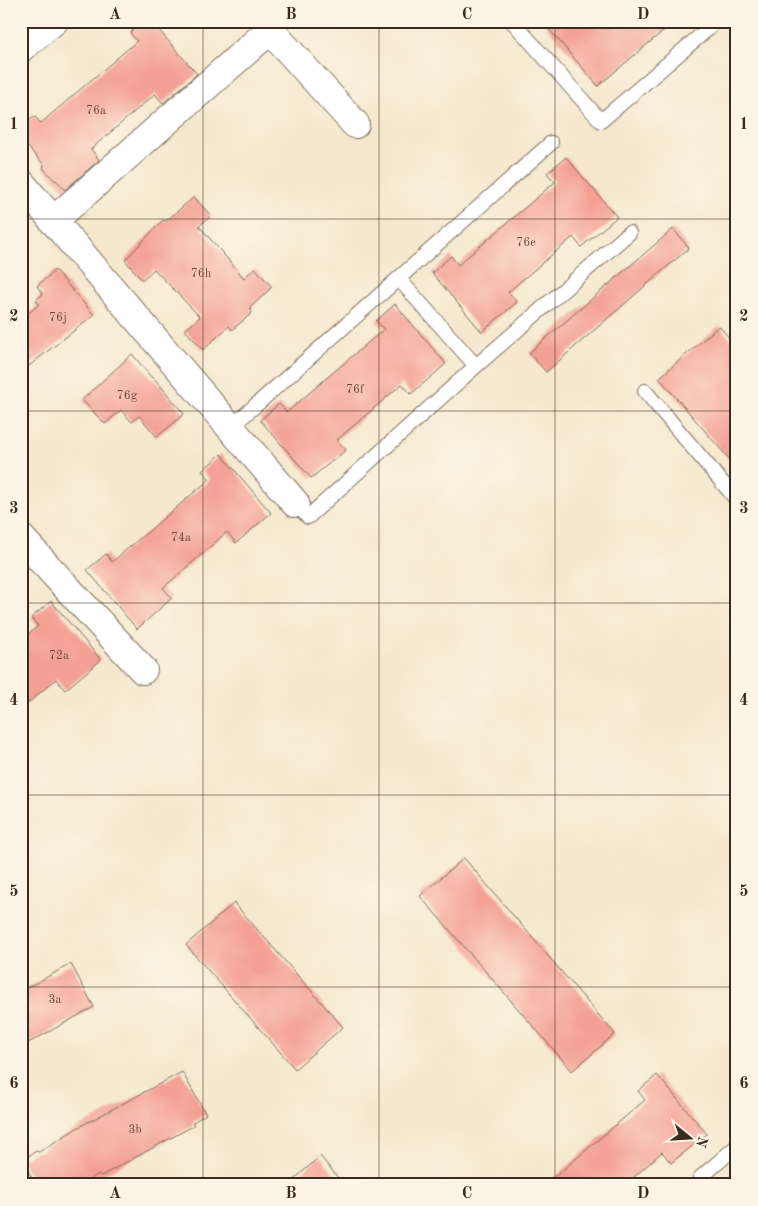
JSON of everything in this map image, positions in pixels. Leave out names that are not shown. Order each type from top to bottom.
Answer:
[{"type":"street","points":[[21,48],[54,21]]},
{"type":"street","points":[[53,221],[270,30],[355,124]]},
{"type":"street","points":[[21,183],[295,503]]},
{"type":"street","points":[[21,538],[143,670]]},
{"type":"lane","points":[[512,21],[601,121],[717,21]]},
{"type":"lane","points":[[230,428],[551,143]]},
{"type":"lane","points":[[295,503],[308,517],[476,366],[629,233]]},
{"type":"lane","points":[[399,278],[476,366]]},
{"type":"lane","points":[[644,391],[737,500]]},
{"type":"lane","points":[[700,1185],[700,1178],[737,1146]]},
{"type":"building","points":[[143,21],[151,21],[197,74],[163,103],[155,94],[91,149],[99,160],[65,190],[43,168],[44,165],[21,139],[21,126],[34,116],[41,123],[137,41],[130,33]]},
{"type":"building","points":[[542,21],[675,21],[598,86]]},
{"type":"building","points":[[566,157],[617,217],[581,247],[573,237],[508,292],[517,302],[482,332],[432,273],[451,256],[458,265],[555,182],[547,173]]},
{"type":"building","points":[[194,197],[211,216],[199,226],[244,278],[255,268],[272,287],[250,308],[252,313],[232,330],[229,326],[203,350],[185,330],[200,317],[154,269],[142,280],[125,260],[163,220],[166,221]]},
{"type":"building","points":[[673,229],[689,248],[546,372],[529,353]]},
{"type":"building","points":[[55,270],[94,315],[21,372],[21,320],[39,304],[36,300],[43,294],[37,286]]},
{"type":"building","points":[[395,304],[446,364],[411,394],[402,384],[337,440],[346,450],[311,478],[260,420],[279,404],[287,412],[384,329],[376,321]]},
{"type":"building","points":[[719,326],[737,347],[737,468],[659,378]]},
{"type":"building","points":[[132,354],[184,414],[157,437],[139,416],[132,422],[121,410],[105,424],[82,400]]},
{"type":"building","points":[[221,454],[271,513],[236,543],[227,532],[163,588],[172,598],[137,629],[87,570],[106,554],[112,562],[210,479],[202,471]]},
{"type":"building","points":[[51,601],[101,660],[65,690],[56,679],[21,709],[21,640],[38,626],[31,618]]},
{"type":"building","points":[[464,858],[615,1034],[572,1071],[420,896]]},
{"type":"building","points":[[234,903],[343,1027],[295,1069],[186,945]]},
{"type":"building","points":[[71,964],[94,1007],[21,1047],[21,991]]},
{"type":"building","points":[[182,1072],[206,1114],[193,1122],[193,1126],[101,1176],[99,1174],[79,1185],[36,1185],[22,1160],[36,1151],[39,1152],[77,1128]]},
{"type":"building","points":[[657,1075],[707,1134],[671,1163],[662,1152],[625,1185],[545,1185],[645,1100],[638,1091]]},
{"type":"building","points":[[320,1156],[344,1185],[288,1185]]}]
